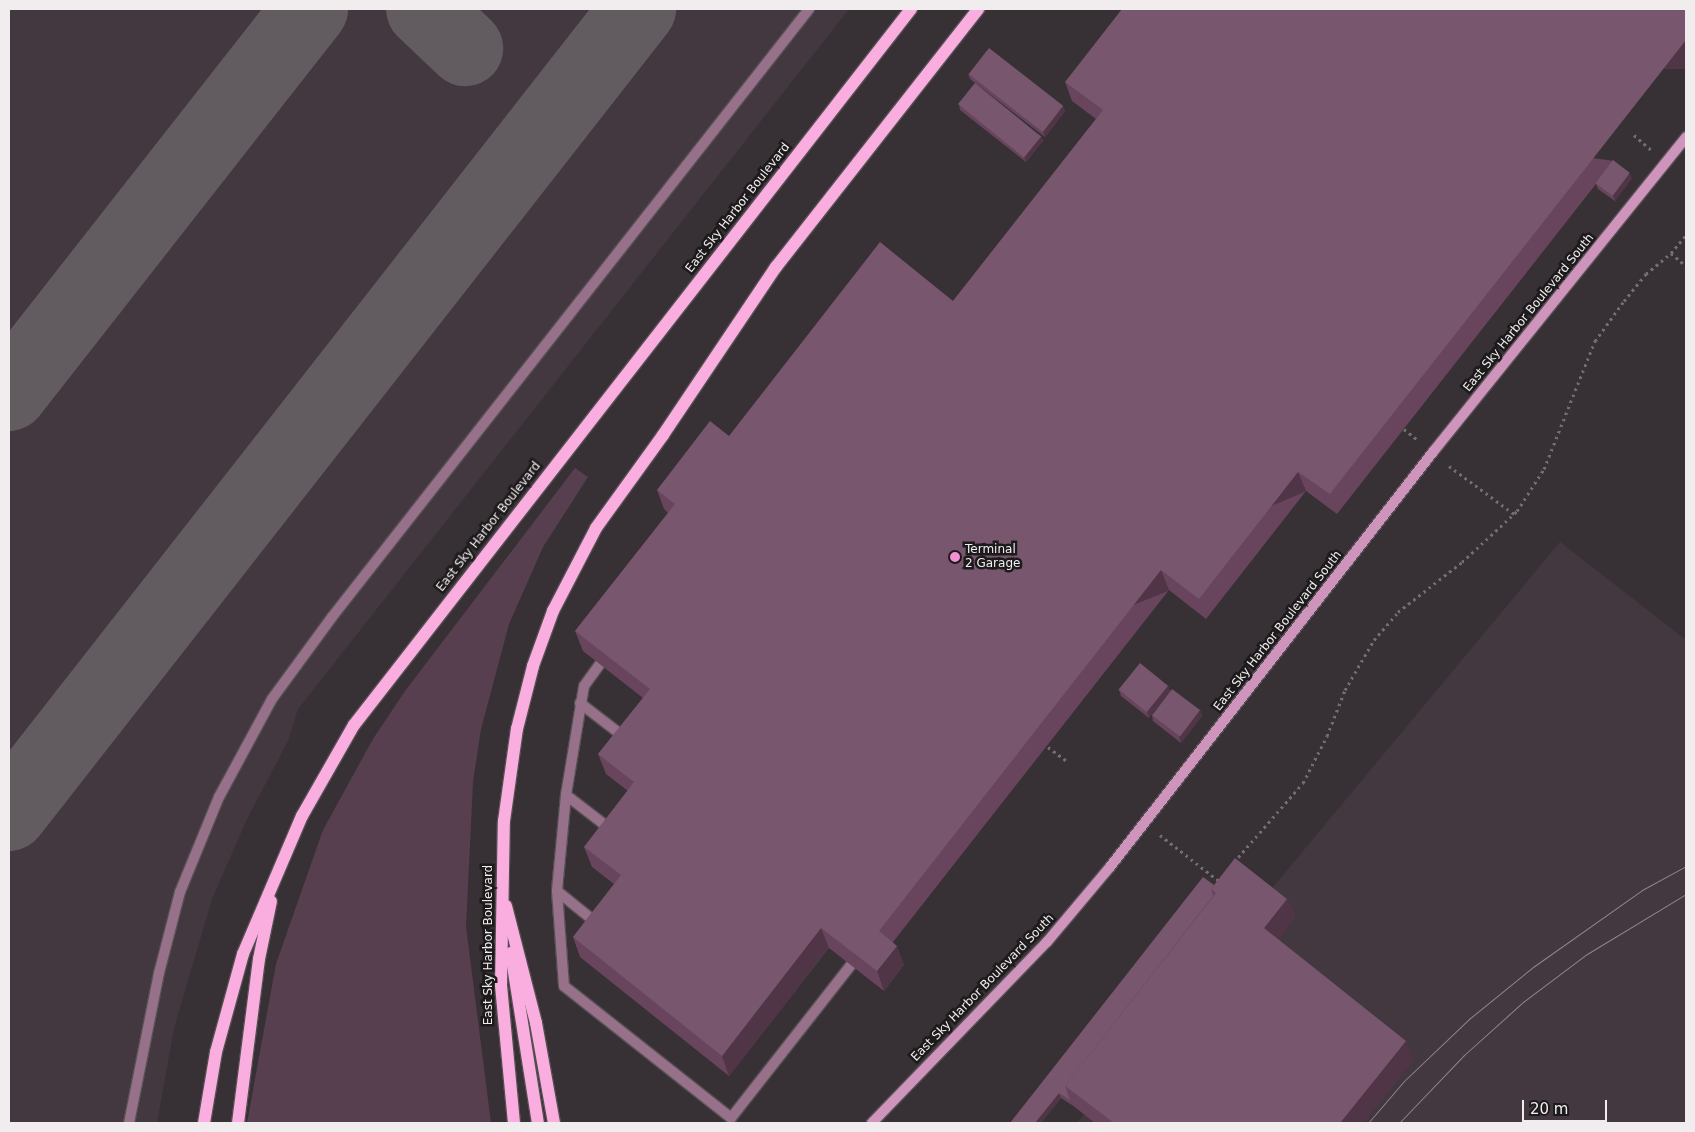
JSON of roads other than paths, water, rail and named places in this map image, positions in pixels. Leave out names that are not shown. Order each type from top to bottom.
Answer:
[{"type":"main road","name":"East Sky Harbor Boulevard","points":[[204,1123],[216,1052],[236,977],[284,852],[335,755],[376,694],[912,9]]},
{"type":"main road","name":"East Sky Harbor Boulevard","points":[[514,1123],[501,994],[501,889],[504,821],[517,729],[542,639],[580,556],[776,267],[978,9]]},
{"type":"main road","points":[[238,1123],[259,959],[284,852]]},
{"type":"main road","points":[[501,889],[538,1123]]},
{"type":"main road","points":[[501,889],[536,1023],[554,1123]]},
{"type":"street","name":"East Sky Harbor Boulevard South","points":[[876,1122],[1047,942],[1110,867],[1433,452],[1686,137]]},
{"type":"lane","points":[[129,1123],[158,973],[180,892],[218,797],[272,699],[338,610],[809,9]]},
{"type":"lane","points":[[600,664],[584,686],[566,795],[557,891],[564,986],[731,1118],[851,965]]},
{"type":"lane","points":[[580,703],[630,742]]},
{"type":"lane","points":[[566,795],[617,834]]},
{"type":"lane","points":[[557,891],[603,928]]},
{"type":"tram line","points":[[1368,1123],[1404,1081],[1469,1019],[1533,967],[1642,890],[1686,866]]},
{"type":"tram line","points":[[1399,1123],[1464,1055],[1523,1002],[1587,954],[1686,894]]},
{"type":"place","name":"Terminal 2 Garage","points":[[955,557]]}]
